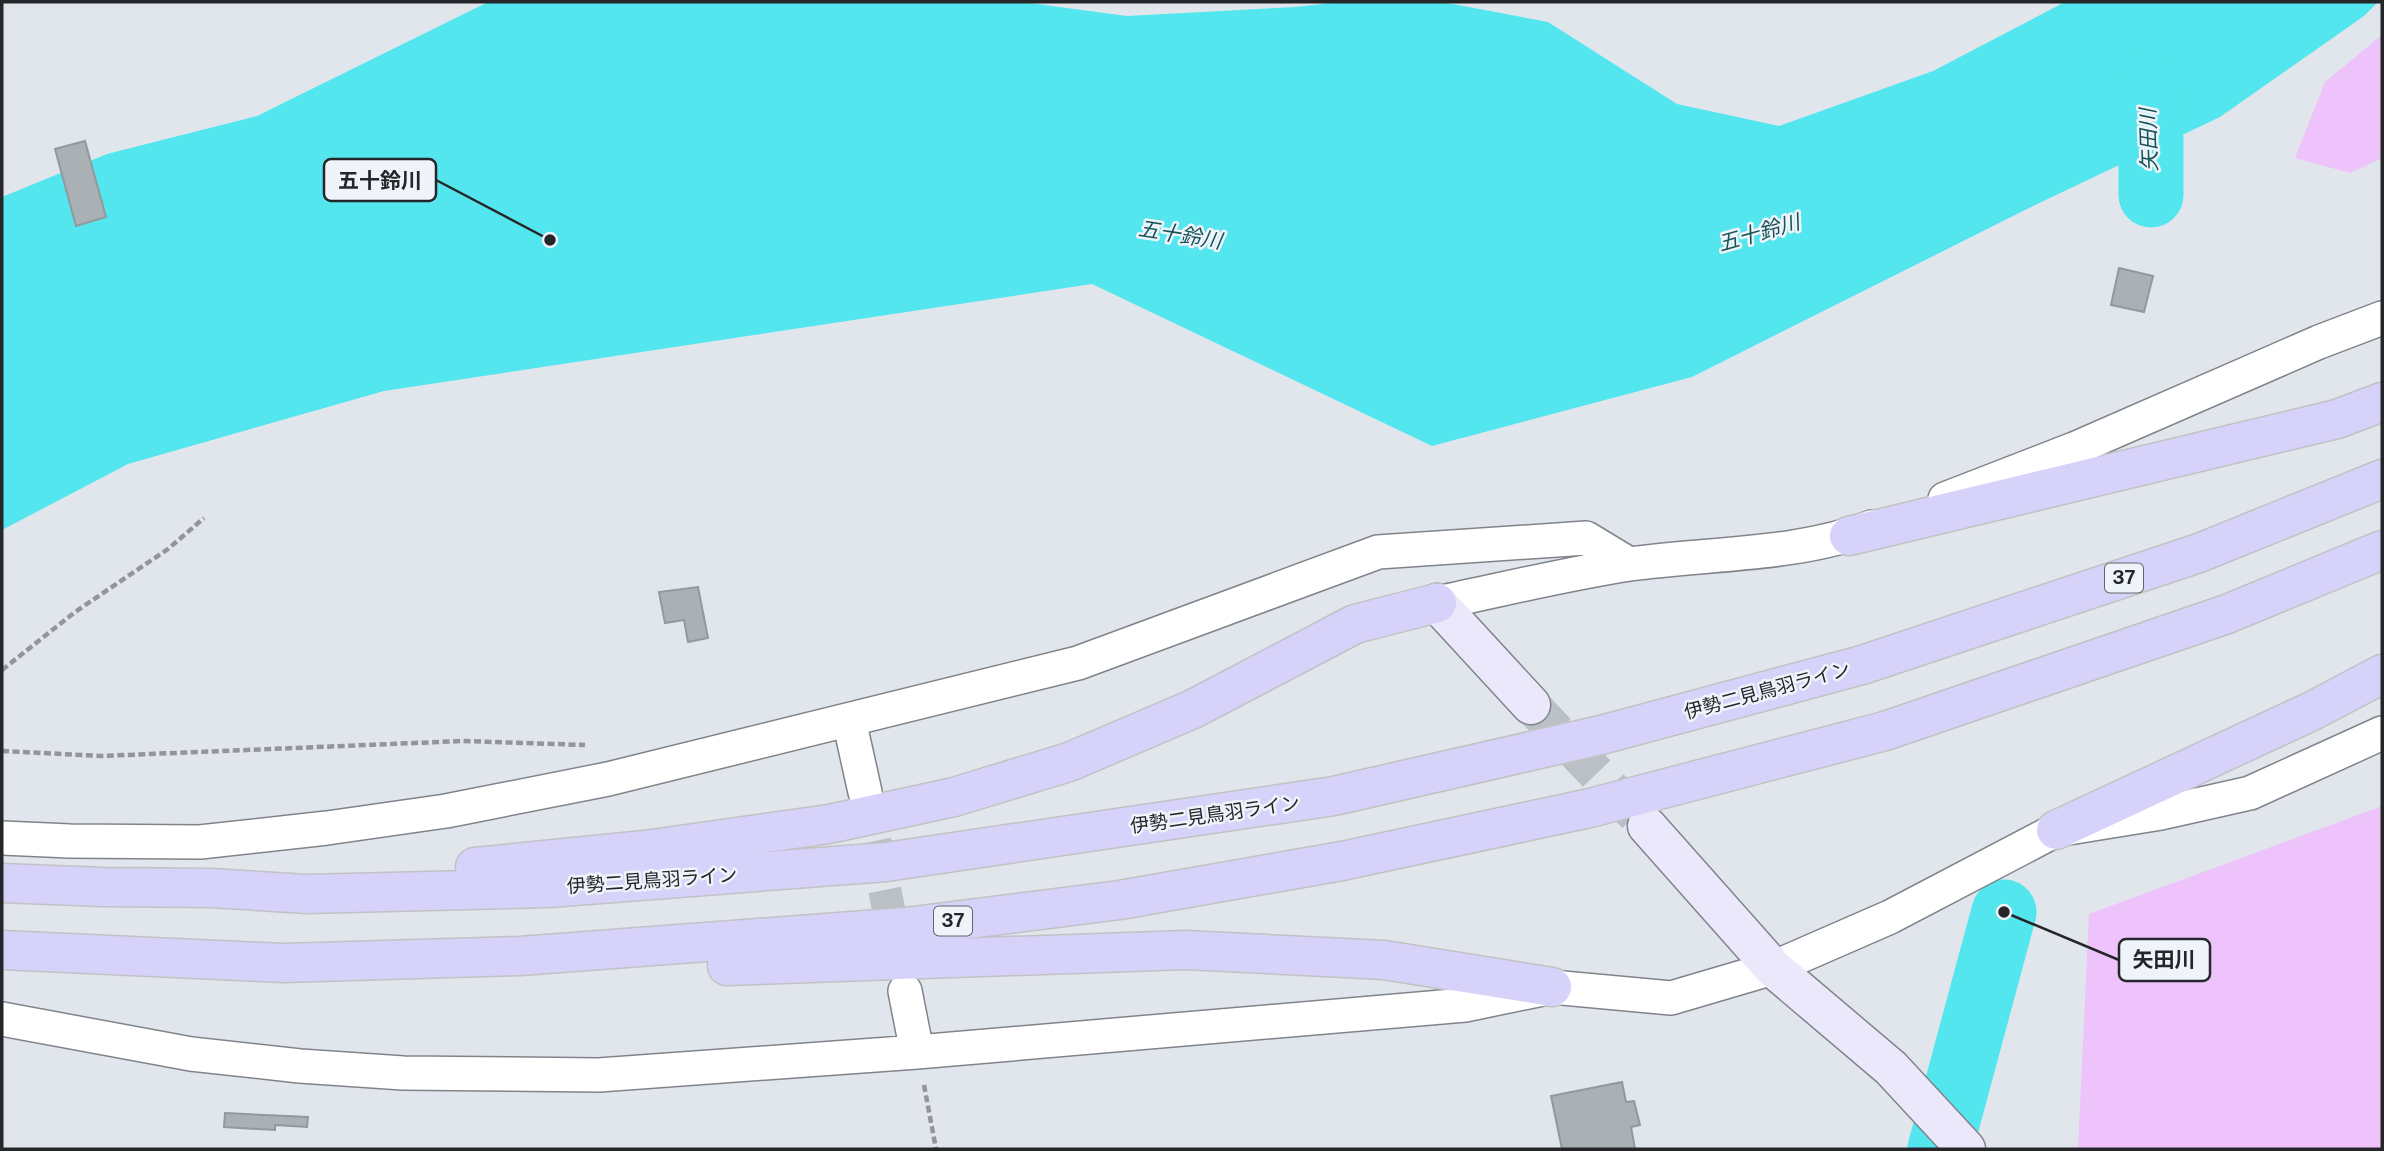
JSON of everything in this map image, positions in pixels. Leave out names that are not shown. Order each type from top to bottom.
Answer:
[{"type":"main road","points":[[1849,536],[2337,419],[2382,402]]},
{"type":"main road","name":"伊勢二見鳥羽ライン","points":[[2,883],[211,888],[307,894],[548,888],[886,862],[1334,796],[1601,735],[1861,665],[2199,553],[2382,479]]},
{"type":"main road","name":"37","points":[[2,950],[284,963],[520,956],[905,927],[1120,900],[1342,861],[1590,808],[1885,731],[2227,614],[2382,550]]},
{"type":"main road","points":[[211,888],[480,867],[645,850],[829,824],[954,797],[1069,762],[1181,714],[1355,624],[1437,603]]},
{"type":"main road","points":[[2056,830],[2312,711],[2382,674]]},
{"type":"main road","points":[[284,963],[532,976],[802,962],[1186,950],[1384,960],[1552,987]]},
{"type":"street","points":[[1437,603],[1629,564],[1775,548],[1849,536],[2074,449],[2319,342],[2382,318]]},
{"type":"street","points":[[2,838],[70,841],[213,840],[327,828],[446,811],[608,779],[1078,663],[1378,552],[1586,538],[1629,564]]},
{"type":"street","points":[[1437,603],[1531,705]]},
{"type":"street","points":[[849,720],[865,792]]},
{"type":"street","points":[[2,1019],[191,1054],[300,1066],[403,1073],[599,1074],[917,1052],[1465,1005],[1552,987],[1671,998],[1773,968],[1890,917],[2056,830],[2161,813],[2250,793],[2382,733]]},
{"type":"street","points":[[1647,826],[1773,968],[1891,1068],[1966,1149]]},
{"type":"street","points":[[905,990],[917,1052]]},
{"type":"path","points":[[2,670],[75,612],[168,549],[204,518]]},
{"type":"path","points":[[2,751],[102,756],[463,741],[591,746]]},
{"type":"path","points":[[917,1052],[936,1149]]},
{"type":"shaded area","points":[[2382,35],[2382,158],[2350,173],[2295,158],[2325,82]]},
{"type":"shaded area","points":[[2382,806],[2382,1149],[2078,1149],[2089,914]]},
{"type":"water","points":[[488,2],[1022,2],[1127,16],[1341,2],[1442,2],[1548,22],[1677,104],[1779,126],[1933,71],[2065,2],[2378,2],[2364,16],[2220,117],[2027,209],[1692,377],[1432,446],[1092,284],[384,391],[128,464],[2,530],[2,197],[107,154],[257,116]]},
{"type":"building","points":[[85,141],[106,217],[76,226],[55,149]]},
{"type":"building","points":[[2119,268],[2153,276],[2144,312],[2111,305]]},
{"type":"building","points":[[698,587],[708,638],[688,642],[684,620],[665,623],[659,592]]},
{"type":"building","points":[[1622,1082],[1626,1102],[1634,1101],[1640,1125],[1631,1127],[1635,1149],[1562,1149],[1551,1096]]},
{"type":"building","points":[[225,1113],[308,1117],[307,1127],[275,1125],[275,1130],[224,1127]]},
{"type":"waterway","name":"矢田川","points":[[2147,84],[2151,195]]},
{"type":"waterway","name":"矢田川","points":[[1940,1149],[2004,912]]},
{"type":"tunnel","points":[[1531,705],[1643,822]]},
{"type":"tunnel","points":[[865,792],[897,951]]},
{"type":"place","name":"五十鈴川","points":[[550,240]]},
{"type":"place","name":"矢田川","points":[[2004,912]]}]
